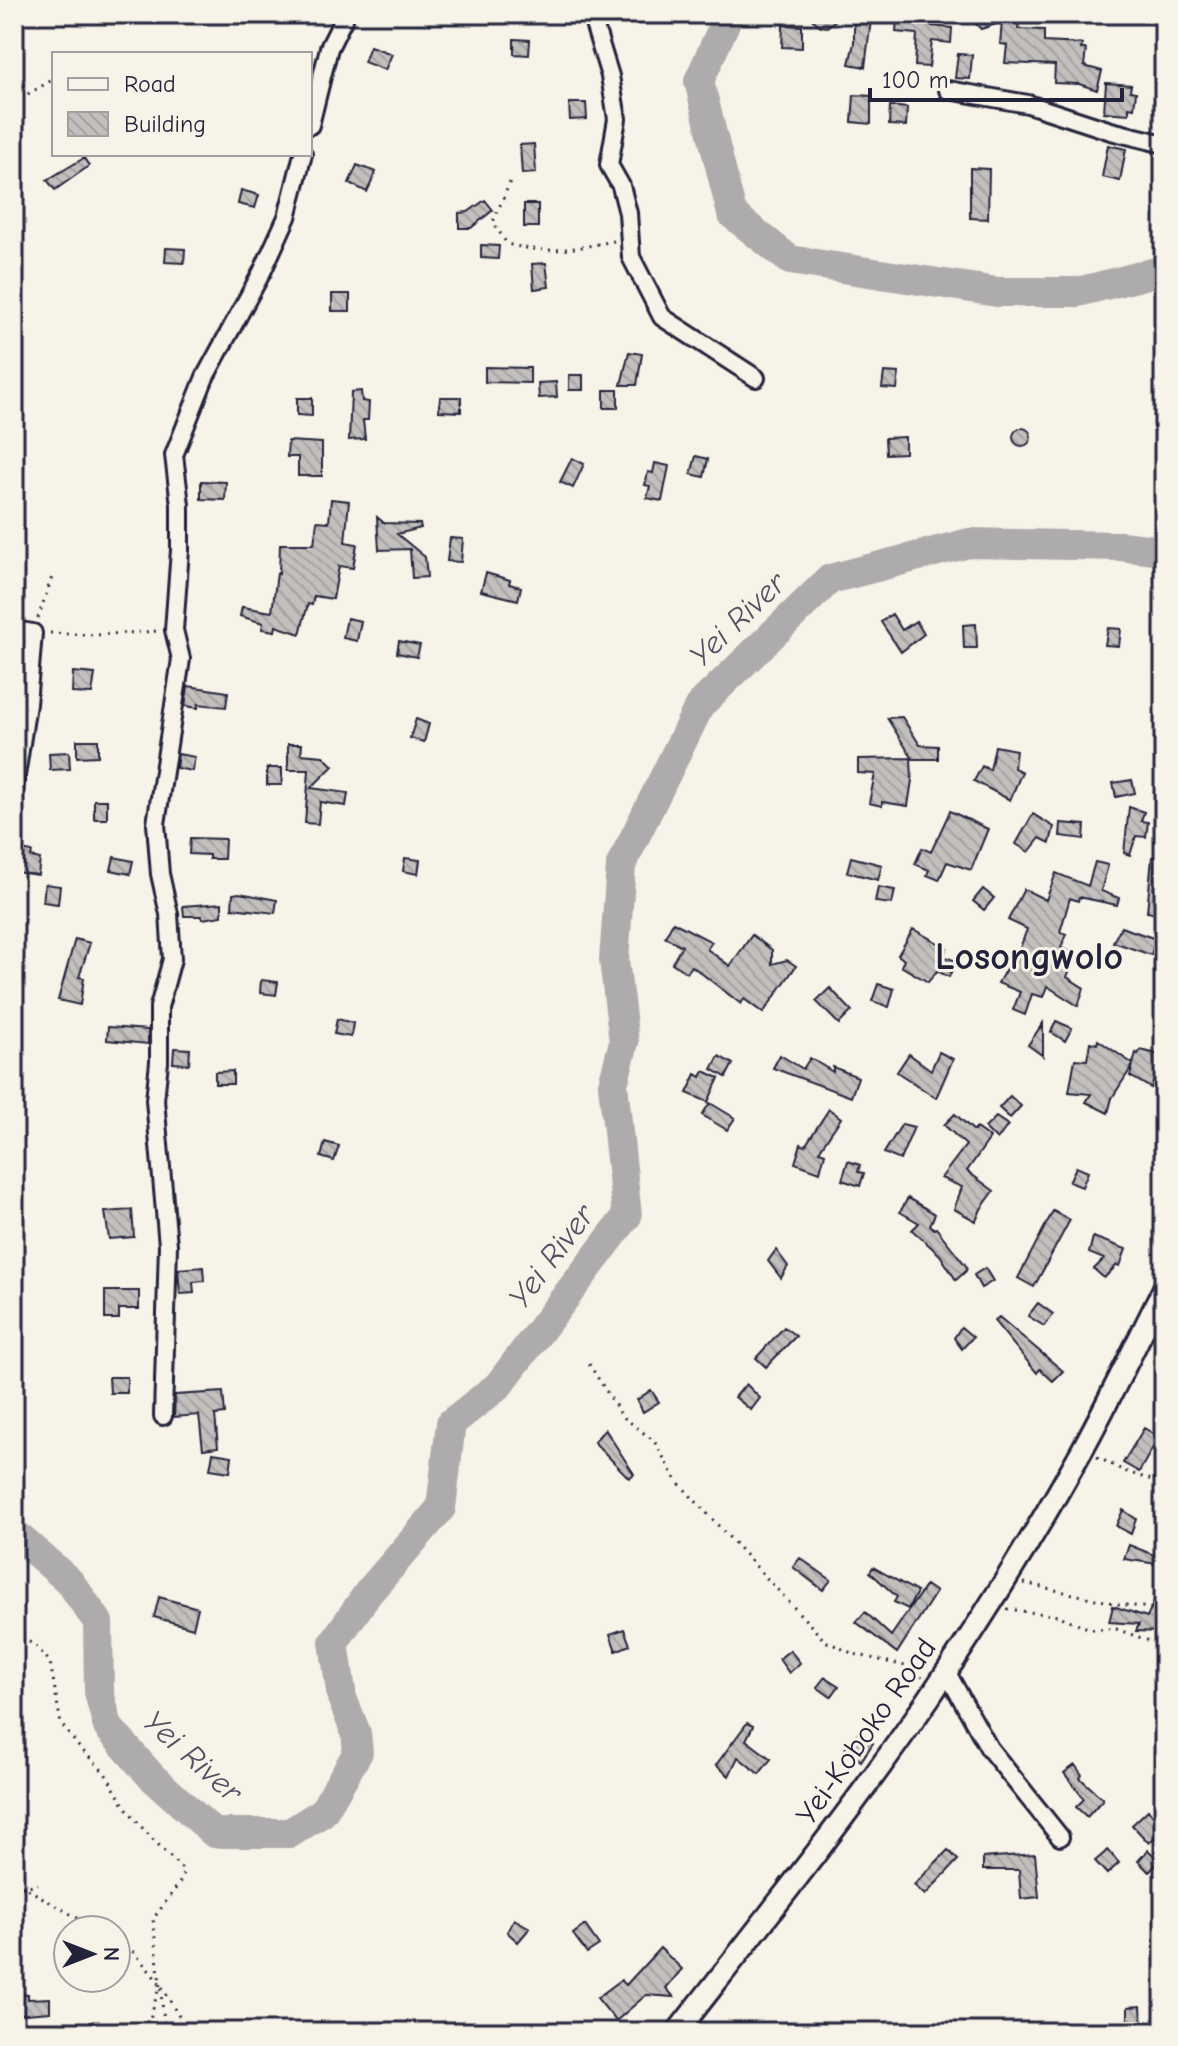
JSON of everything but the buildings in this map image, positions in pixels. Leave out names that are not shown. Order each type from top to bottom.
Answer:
[{"type":"main road","name":"Yei-Koboko Road","points":[[677,2032],[791,1888],[931,1695],[1082,1450],[1164,1288]]},
{"type":"street","points":[[312,117],[329,48],[346,14]]},
{"type":"street","points":[[591,14],[610,76],[617,119],[609,165],[621,186],[628,213],[631,257],[662,317],[756,378]]},
{"type":"street","points":[[948,90],[1028,104],[1111,131],[1164,144]]},
{"type":"street","points":[[163,1416],[168,1245],[155,1100],[159,1007],[172,959],[156,824],[181,659],[174,630],[180,505],[174,455],[205,377],[262,272],[287,217],[302,156]]},
{"type":"street","points":[[14,630],[33,633],[27,704],[14,789]]},
{"type":"street","points":[[946,1671],[989,1748],[1060,1837]]},
{"type":"path","points":[[14,102],[52,80]]},
{"type":"path","points":[[510,182],[493,222],[507,244],[536,252],[567,250],[630,238]]},
{"type":"path","points":[[52,577],[33,633],[96,635],[174,630]]},
{"type":"path","points":[[589,1364],[622,1416],[654,1441],[677,1481],[825,1641],[854,1654],[918,1669],[931,1695]]},
{"type":"path","points":[[1082,1450],[1124,1471],[1164,1484]]},
{"type":"path","points":[[1004,1579],[1164,1613]]},
{"type":"path","points":[[988,1606],[1059,1616],[1090,1629],[1116,1629],[1164,1646]]},
{"type":"path","points":[[14,1636],[34,1644],[50,1662],[61,1724],[105,1773],[144,1830],[184,1871],[179,1884],[153,1919],[165,2030],[147,2029],[160,1984]]},
{"type":"path","points":[[14,1881],[70,1914]]},
{"type":"path","points":[[14,1889],[38,1884]]},
{"type":"path","points":[[132,1951],[160,1984],[188,2032]]},
{"type":"waterway","name":"Yei River","points":[[729,14],[699,81],[732,214],[790,260],[997,292],[1078,292],[1164,270]]},
{"type":"waterway","name":"Yei River","points":[[14,1533],[69,1581],[98,1622],[99,1692],[108,1727],[151,1776],[214,1833],[290,1833],[323,1812],[358,1752],[356,1733],[342,1698],[334,1642],[368,1593],[441,1508],[451,1423],[498,1386],[627,1216],[613,1084],[624,1042],[614,960],[621,865],[700,705],[830,579],[969,543],[1120,546],[1164,551]]},
{"type":"district","name":"Losongwolo","points":[[1029,956]]}]
